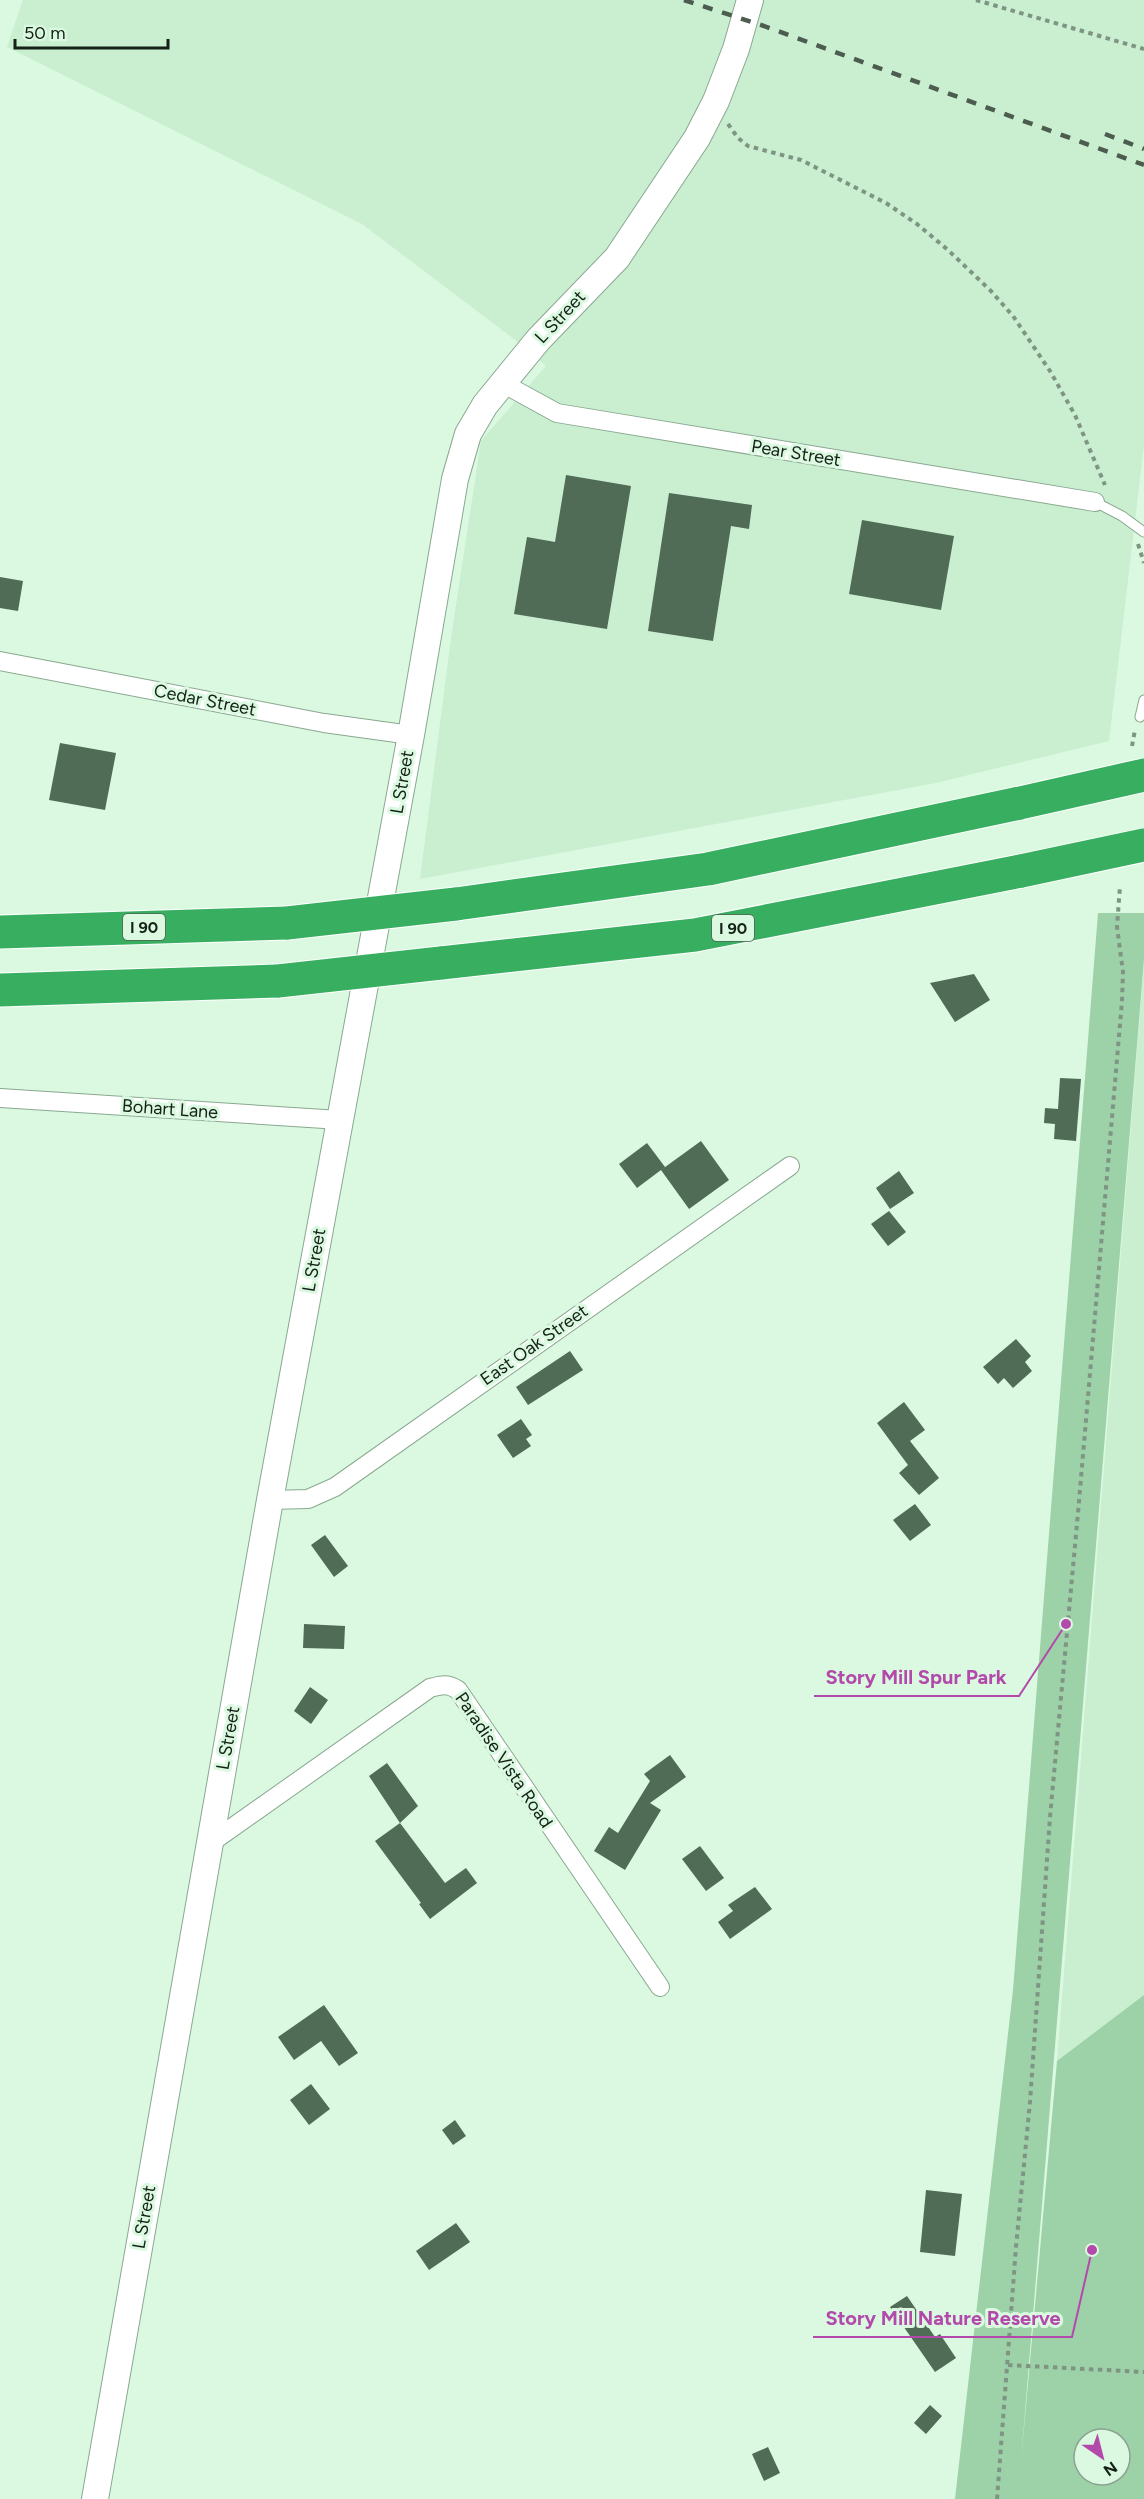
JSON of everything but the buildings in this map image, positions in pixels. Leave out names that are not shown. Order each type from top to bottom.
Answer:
[{"type":"highway","name":"I 90","points":[[0,932],[287,923],[456,904],[708,869],[1144,775]]},
{"type":"highway","name":"I 90","points":[[0,990],[278,981],[695,935],[1144,845]]},
{"type":"street","name":"L Street","points":[[95,2499],[270,1500],[411,735],[455,478],[468,434],[485,405],[538,340],[617,258],[698,138],[716,101],[736,49],[750,0]]},
{"type":"street","name":"Pear Street","points":[[504,384],[557,413],[1095,502]]},
{"type":"street","name":"Cedar Street","points":[[0,661],[324,723],[411,735]]},
{"type":"street","name":"Bohart Lane","points":[[0,1098],[340,1120]]},
{"type":"street","name":"East Oak Street","points":[[270,1500],[308,1499],[334,1487],[790,1166]]},
{"type":"street","name":"Paradise Vista Road","points":[[209,1844],[430,1688],[444,1684],[451,1686],[458,1690],[660,1988]]},
{"type":"lane","points":[[1095,502],[1122,516],[1144,532]]},
{"type":"lane","points":[[1140,717],[1144,700]]},
{"type":"path","points":[[976,0],[1144,49]]},
{"type":"path","points":[[729,125],[738,138],[748,146],[801,160],[886,203],[948,250],[991,291],[1013,316],[1050,371],[1075,415],[1109,495],[1139,545],[1144,563]]},
{"type":"path","points":[[997,2499],[1050,1817],[1122,1001],[1123,972],[1117,927],[1120,886]]},
{"type":"path","points":[[1008,2365],[1144,2372]]},
{"type":"shaded area","points":[[23,0],[1144,0],[1144,445],[1109,741],[936,783],[420,879],[451,638],[481,441],[546,366],[514,339],[362,224],[7,47]]},
{"type":"shaded area","points":[[1098,913],[1144,913],[1144,959],[1021,2461],[1057,2061],[1144,1995],[1144,2499],[955,2499],[1013,1990]]},
{"type":"shaded area","points":[[1144,961],[1144,1995],[1057,2061]]},
{"type":"railway","points":[[684,0],[764,26],[1144,165]]},
{"type":"railway","points":[[1105,134],[1144,149]]},
{"type":"place","name":"Story Mill Spur Park","points":[[1066,1624]]},
{"type":"place","name":"Story Mill Nature Reserve","points":[[1092,2250]]}]
